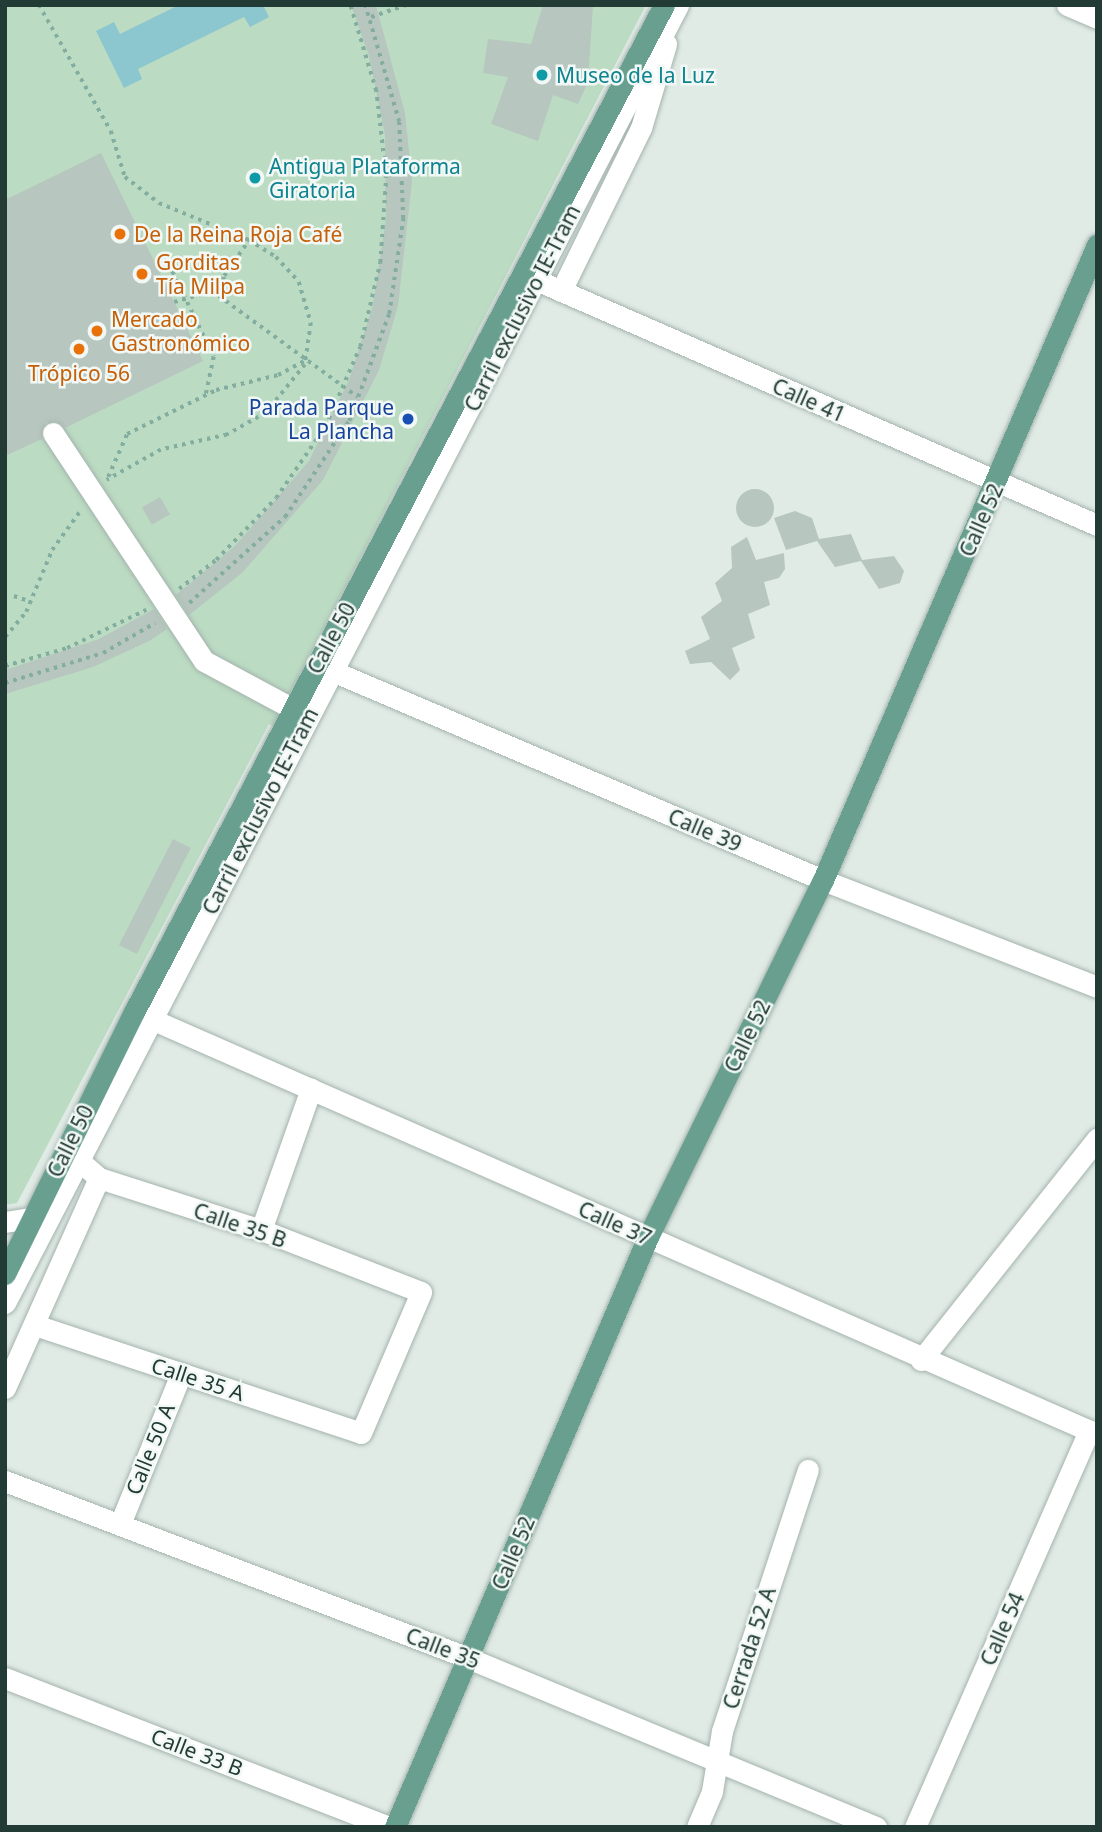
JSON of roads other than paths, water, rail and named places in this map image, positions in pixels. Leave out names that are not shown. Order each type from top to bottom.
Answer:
[{"type":"main road","name":"Calle 50","points":[[5,1274],[42,1216],[293,709],[325,667],[671,11]]},
{"type":"main road","name":"Calle 52","points":[[395,1827],[648,1237],[823,880],[998,483],[1097,245]]},
{"type":"street","points":[[1067,5],[1097,18]]},
{"type":"street","points":[[561,291],[645,118],[671,11]]},
{"type":"street","name":"Calle 41","points":[[529,277],[1097,525]]},
{"type":"street","points":[[53,433],[101,487],[168,606],[204,661],[293,709]]},
{"type":"street","name":"Calle 39","points":[[325,667],[823,880],[1097,988]]},
{"type":"street","name":"Carril exclusivo IE-Tram","points":[[143,1016],[325,667]]},
{"type":"street","name":"Calle 37","points":[[143,1016],[648,1237],[920,1360],[1093,1433]]},
{"type":"street","points":[[261,1230],[311,1089]]},
{"type":"street","points":[[920,1360],[1097,1139]]},
{"type":"street","name":"Calle 35 B","points":[[72,1156],[99,1178],[261,1230],[421,1292],[361,1433]]},
{"type":"street","name":"Calle 50","points":[[35,1325],[99,1178]]},
{"type":"street","points":[[5,1222],[42,1216]]},
{"type":"street","points":[[5,1303],[42,1216]]},
{"type":"street","points":[[5,1388],[35,1325]]},
{"type":"street","name":"Calle 35 A","points":[[35,1325],[361,1433]]},
{"type":"street","name":"Calle 50 A","points":[[120,1524],[181,1374]]},
{"type":"street","name":"Calle 54","points":[[915,1827],[1093,1433]]},
{"type":"street","name":"Cerrada 52 A","points":[[696,1827],[808,1470]]},
{"type":"street","name":"Calle 35","points":[[5,1481],[468,1658],[876,1827]]},
{"type":"street","name":"Calle 33 B","points":[[5,1678],[389,1827]]},
{"type":"water","points":[[179,5],[263,5],[269,17],[250,27],[244,17],[138,69],[142,79],[124,88],[96,31],[114,22],[120,34]]},
{"type":"place","name":"Museo de la Luz","points":[[542,75]]},
{"type":"place","name":"Antigua Plataforma Giratoria","points":[[255,178]]},
{"type":"place","name":"De la Reina Roja Café","points":[[120,234]]},
{"type":"place","name":"Gorditas Tía Milpa","points":[[142,274]]},
{"type":"place","name":"Mercado Gastronómico","points":[[97,331]]},
{"type":"place","name":"Trópico 56","points":[[79,349]]},
{"type":"place","name":"Parada Parque La Plancha","points":[[408,419]]}]
